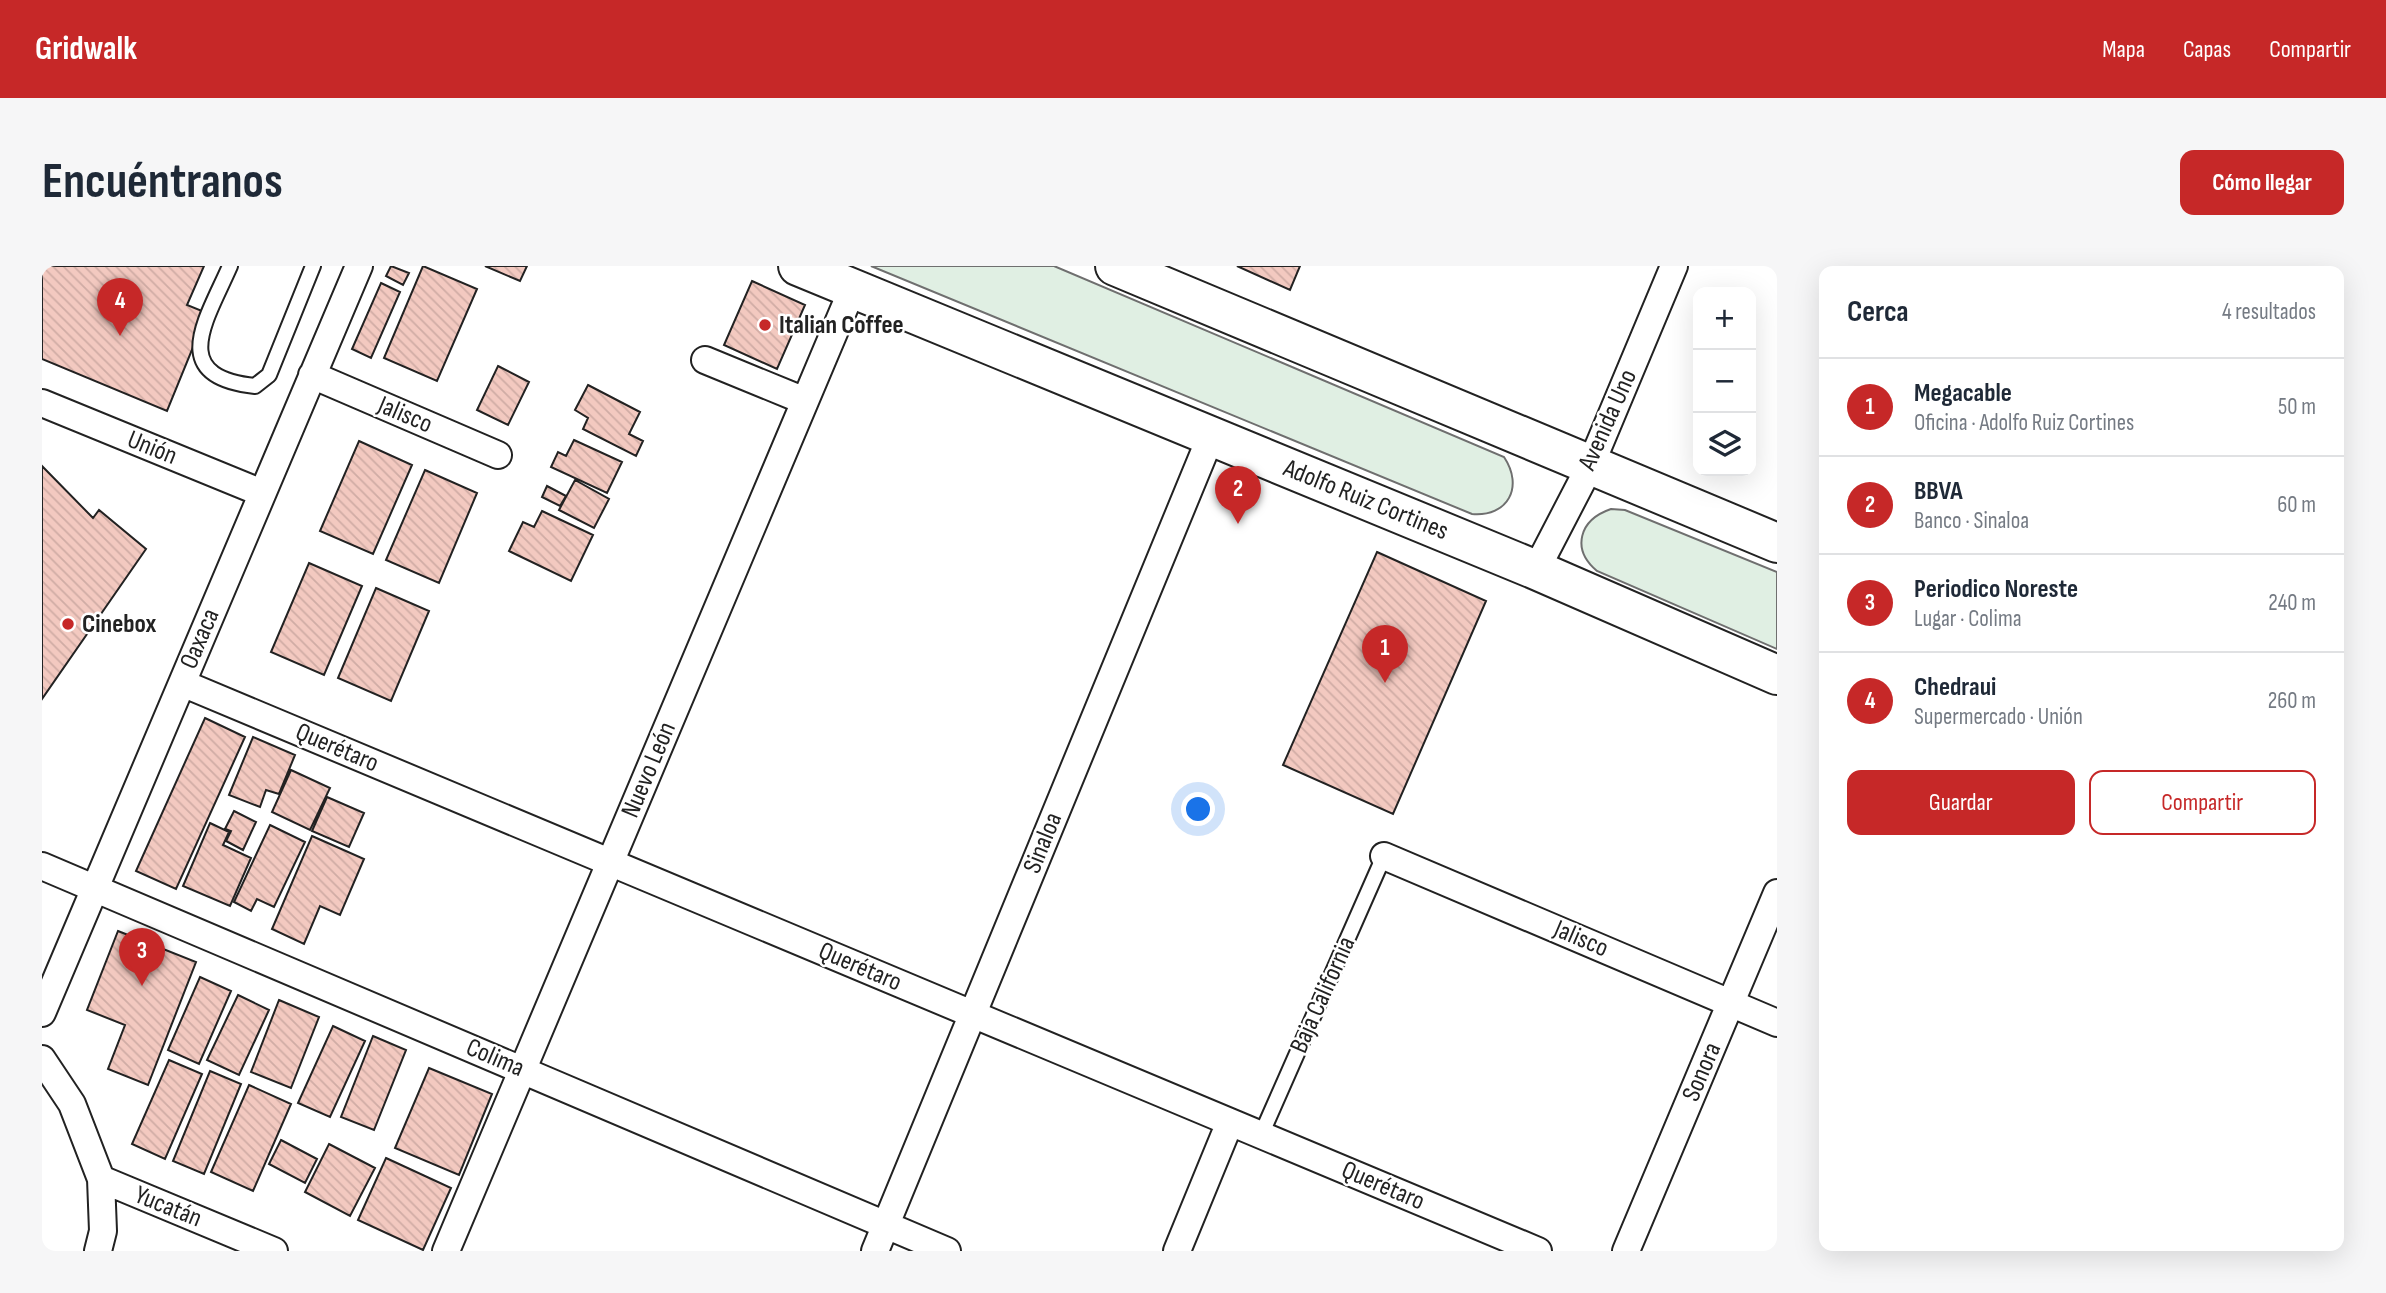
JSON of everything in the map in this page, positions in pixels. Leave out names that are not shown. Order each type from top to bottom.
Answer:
[{"type":"main road","name":"Adolfo Ruiz Cortines","points":[[798,266],[1536,570],[1777,675]]},
{"type":"main road","points":[[1115,266],[1777,543]]},
{"type":"street","name":"Oaxaca","points":[[42,1013],[359,266]]},
{"type":"street","name":"Avenida Uno","points":[[1536,570],[1591,464],[1674,266]]},
{"type":"street","name":"Nuevo León","points":[[446,1251],[852,290]]},
{"type":"street","points":[[705,359],[805,401]]},
{"type":"street","name":"Jalisco","points":[[312,375],[498,455]]},
{"type":"street","name":"Unión","points":[[42,403],[262,493]]},
{"type":"street","name":"Sinaloa","points":[[875,1251],[1211,436]]},
{"type":"street","name":"Querétaro","points":[[182,683],[1538,1251]]},
{"type":"street","name":"Jalisco","points":[[1384,856],[1777,1023]]},
{"type":"street","name":"Colima","points":[[42,866],[947,1251]]},
{"type":"street","name":"Sonora","points":[[1626,1251],[1777,893]]},
{"type":"street","points":[[42,1059],[72,1104],[101,1180],[103,1231],[98,1251]]},
{"type":"street","points":[[1177,1251],[1230,1122]]},
{"type":"street","name":"Yucatán","points":[[101,1180],[274,1251]]},
{"type":"lane","points":[[230,266],[200,337],[200,357],[206,370],[237,384],[255,386],[269,376],[313,266]]},
{"type":"lane","name":"Baja California","points":[[1261,1135],[1384,856]]},
{"type":"green space","points":[[871,266],[1054,266],[1504,457],[1512,479],[1509,498],[1495,511],[1472,514]]},
{"type":"green space","points":[[1611,509],[1625,510],[1777,572],[1777,649],[1597,571],[1584,554],[1582,536],[1592,520]]},
{"type":"building","points":[[42,266],[204,266],[187,305],[207,313],[167,411],[42,359]]},
{"type":"building","points":[[391,266],[409,273],[403,285],[386,276]]},
{"type":"building","points":[[423,266],[477,289],[437,381],[384,358]]},
{"type":"building","points":[[485,266],[527,266],[520,281]]},
{"type":"building","points":[[1237,266],[1300,266],[1290,290]]},
{"type":"building","name":"Italian Coffee","points":[[752,281],[805,305],[777,369],[724,345]]},
{"type":"building","points":[[381,283],[400,292],[371,358],[352,349]]},
{"type":"building","points":[[498,366],[529,382],[508,425],[477,410]]},
{"type":"building","points":[[588,385],[640,412],[629,434],[643,441],[636,456],[583,429],[588,418],[575,410]]},
{"type":"building","points":[[574,440],[622,462],[607,493],[551,467],[558,452],[566,456]]},
{"type":"building","points":[[359,441],[412,465],[373,554],[320,531]]},
{"type":"building","name":"Cinebox","points":[[42,466],[93,518],[99,510],[146,549],[42,699]]},
{"type":"building","points":[[425,470],[477,493],[439,583],[386,560]]},
{"type":"building","points":[[575,480],[609,499],[594,528],[559,510]]},
{"type":"building","points":[[547,486],[566,496],[560,506],[542,497]]},
{"type":"building","points":[[542,511],[593,535],[571,581],[509,551],[523,522],[534,527]]},
{"type":"building","points":[[1377,552],[1486,601],[1393,814],[1283,765]]},
{"type":"building","points":[[309,563],[362,586],[324,675],[271,652]]},
{"type":"building","points":[[376,588],[429,611],[391,701],[338,678]]},
{"type":"building","points":[[205,718],[245,737],[176,889],[136,871]]},
{"type":"building","points":[[253,737],[295,755],[279,794],[266,790],[260,807],[229,795]]},
{"type":"building","points":[[291,770],[330,788],[310,830],[272,812]]},
{"type":"building","points":[[327,797],[364,813],[349,847],[312,831]]},
{"type":"building","points":[[234,811],[256,822],[243,850],[226,841],[231,831],[225,829]]},
{"type":"building","points":[[210,823],[229,832],[223,845],[251,858],[230,906],[183,886]]},
{"type":"building","points":[[270,825],[305,842],[274,907],[257,899],[251,911],[234,902]]},
{"type":"building","points":[[312,836],[364,859],[340,915],[320,906],[304,944],[272,929]]},
{"type":"building","points":[[118,931],[196,962],[148,1085],[108,1069],[125,1025],[87,1010]]},
{"type":"building","points":[[200,977],[231,991],[199,1064],[168,1050]]},
{"type":"building","points":[[238,995],[269,1010],[239,1075],[207,1060]]},
{"type":"building","points":[[279,1000],[319,1017],[291,1088],[251,1072]]},
{"type":"building","points":[[333,1026],[365,1041],[330,1117],[298,1103]]},
{"type":"building","points":[[373,1036],[406,1050],[374,1130],[341,1117]]},
{"type":"building","points":[[169,1060],[202,1074],[165,1159],[132,1144]]},
{"type":"building","points":[[429,1068],[492,1094],[459,1175],[395,1148]]},
{"type":"building","points":[[210,1071],[241,1084],[204,1174],[173,1161]]},
{"type":"building","points":[[249,1085],[291,1104],[253,1191],[211,1172]]},
{"type":"building","points":[[281,1140],[317,1159],[305,1183],[269,1164]]},
{"type":"building","points":[[329,1144],[375,1168],[350,1216],[305,1192]]},
{"type":"building","points":[[386,1158],[451,1188],[423,1250],[358,1220]]},
{"type":"place","name":"Italian Coffee","points":[[765,325]]},
{"type":"place","name":"Chedraui","points":[[120,336]]},
{"type":"place","name":"BBVA","points":[[1238,524]]},
{"type":"place","name":"Cinebox","points":[[68,624]]},
{"type":"place","name":"Megacable","points":[[1385,683]]},
{"type":"place","name":"Periodico Noreste","points":[[142,986]]}]
